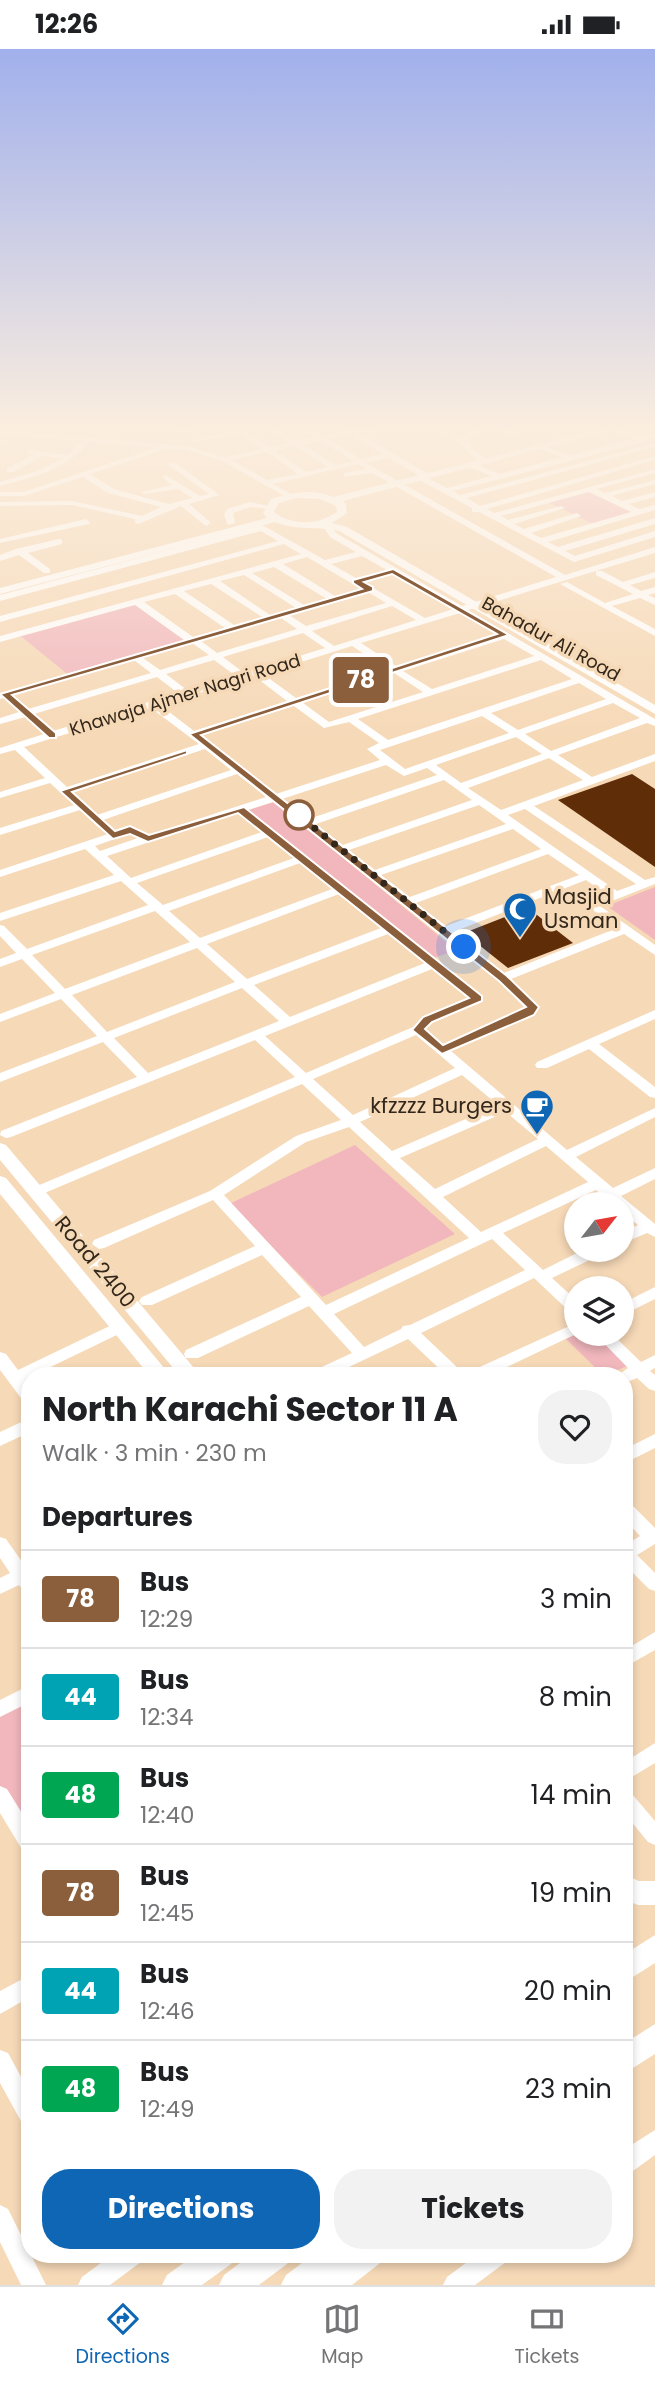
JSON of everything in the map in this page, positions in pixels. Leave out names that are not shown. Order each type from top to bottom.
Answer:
[{"type":"main road","points":[[0,583],[199,531]]},
{"type":"main road","points":[[0,591],[64,578],[212,531]]},
{"type":"main road","name":"Bahadur Ali Road","points":[[338,531],[653,718]]},
{"type":"main road","name":"Bahadur Ali Road","points":[[361,531],[471,608],[655,697]]},
{"type":"main road","name":"Road 2400","points":[[3,1142],[36,1192],[183,1367]]},
{"type":"main road","name":"Road 2400","points":[[0,1182],[153,1367]]},
{"type":"main road","points":[[633,1963],[655,1948]]},
{"type":"main road","points":[[633,2054],[655,2037]]},
{"type":"main road","points":[[177,2285],[208,2263]]},
{"type":"main road","points":[[234,2285],[265,2263]]},
{"type":"main road","points":[[296,2285],[327,2263]]},
{"type":"main road","points":[[328,2285],[357,2263]]},
{"type":"street","points":[[1,540],[42,531]]},
{"type":"street","points":[[0,599],[64,578],[246,531]]},
{"type":"street","points":[[270,531],[426,622]]},
{"type":"street","points":[[331,531],[393,571],[471,608],[505,635],[653,718]]},
{"type":"street","points":[[478,531],[655,633]]},
{"type":"street","points":[[541,541],[574,531]]},
{"type":"street","points":[[558,550],[620,531]]},
{"type":"street","points":[[524,532],[574,559],[655,534]]},
{"type":"street","points":[[611,534],[652,553]]},
{"type":"street","points":[[1,540],[47,571]]},
{"type":"street","points":[[0,619],[287,541]]},
{"type":"street","points":[[0,558],[59,542]]},
{"type":"street","points":[[183,549],[228,577]]},
{"type":"street","points":[[325,563],[362,552]]},
{"type":"street","name":"Khawaja Ajmer Nagri Road","points":[[566,581],[599,573],[652,553]]},
{"type":"street","name":"Khawaja Ajmer Nagri Road","points":[[0,751],[652,553]]},
{"type":"street","points":[[0,639],[310,554]]},
{"type":"street","points":[[276,564],[335,600]]},
{"type":"street","points":[[356,581],[393,571]]},
{"type":"street","points":[[246,572],[304,609]]},
{"type":"street","points":[[599,573],[655,603]]},
{"type":"street","points":[[622,585],[655,575]]},
{"type":"street","points":[[64,578],[107,610]]},
{"type":"street","points":[[213,581],[270,619]]},
{"type":"street","points":[[566,581],[655,627]]},
{"type":"street","points":[[2,695],[370,589]]},
{"type":"street","points":[[609,604],[655,590]]},
{"type":"street","points":[[177,591],[233,629]]},
{"type":"street","points":[[137,602],[245,678]]},
{"type":"street","points":[[0,721],[394,603]]},
{"type":"street","points":[[283,615],[334,650]]},
{"type":"street","points":[[194,734],[505,635]]},
{"type":"street","points":[[355,644],[431,693]]},
{"type":"street","points":[[136,656],[187,695]]},
{"type":"street","points":[[257,674],[328,726],[542,657]]},
{"type":"street","points":[[581,679],[372,750],[404,773],[615,699]]},
{"type":"street","points":[[2,695],[52,736]]},
{"type":"street","points":[[154,705],[342,849],[503,978],[533,1007],[529,1012],[442,1050]]},
{"type":"street","points":[[483,712],[591,781]]},
{"type":"street","points":[[460,787],[653,718]]},
{"type":"street","points":[[351,719],[387,744]]},
{"type":"street","points":[[65,791],[207,745]]},
{"type":"street","points":[[17,746],[113,836]]},
{"type":"street","points":[[499,815],[655,757]]},
{"type":"street","points":[[99,855],[387,761]]},
{"type":"street","points":[[429,765],[616,896]]},
{"type":"street","points":[[95,819],[240,770]]},
{"type":"street","points":[[309,823],[445,776]]},
{"type":"street","points":[[0,795],[52,779]]},
{"type":"street","points":[[342,849],[480,801]]},
{"type":"street","points":[[526,805],[650,882]]},
{"type":"street","points":[[0,832],[81,806]]},
{"type":"street","points":[[36,1192],[304,1076],[418,1030],[428,1020],[477,999],[240,809]]},
{"type":"street","points":[[373,874],[513,825]]},
{"type":"street","points":[[0,874],[130,830],[148,839]]},
{"type":"street","points":[[0,917],[269,833]]},
{"type":"street","points":[[87,845],[286,1021]]},
{"type":"street","points":[[408,902],[548,850]]},
{"type":"street","points":[[0,963],[302,859]]},
{"type":"street","points":[[444,931],[587,876]]},
{"type":"street","points":[[650,882],[593,905],[655,951]]},
{"type":"street","points":[[0,1018],[340,890]]},
{"type":"street","points":[[0,929],[145,1078]]},
{"type":"street","points":[[0,1077],[389,929]]},
{"type":"street","points":[[503,978],[626,929]]},
{"type":"street","points":[[3,1142],[145,1078],[434,964]]},
{"type":"street","points":[[542,1065],[655,1014]]},
{"type":"street","points":[[418,1030],[608,1192]]},
{"type":"street","points":[[256,1034],[433,1196],[539,1274],[564,1298]]},
{"type":"street","points":[[590,1043],[655,1094]]},
{"type":"street","points":[[99,1244],[215,1194],[301,1139],[351,1121],[464,1069]]},
{"type":"street","points":[[642,1083],[655,1077]]},
{"type":"street","points":[[390,1157],[507,1106]]},
{"type":"street","points":[[566,1156],[655,1112]]},
{"type":"street","points":[[433,1196],[548,1140]]},
{"type":"street","points":[[617,1192],[655,1173]]},
{"type":"street","points":[[324,1312],[598,1183]]},
{"type":"street","points":[[215,1194],[362,1354]]},
{"type":"street","points":[[634,1215],[651,1229]]},
{"type":"street","points":[[634,1235],[651,1229]]},
{"type":"street","points":[[147,1301],[264,1248]]},
{"type":"street","points":[[335,1367],[408,1330],[568,1262]]},
{"type":"street","points":[[634,1304],[655,1292]]},
{"type":"street","points":[[192,1354],[312,1298]]},
{"type":"street","points":[[38,1367],[120,1327]]},
{"type":"street","points":[[408,1330],[446,1367]]},
{"type":"street","points":[[494,1367],[564,1334]]},
{"type":"street","points":[[611,1346],[627,1367]]},
{"type":"street","points":[[0,1358],[21,1386]]},
{"type":"street","points":[[633,1372],[655,1361]]},
{"type":"street","points":[[633,1374],[655,1385]]},
{"type":"street","points":[[15,1378],[21,1375]]},
{"type":"street","points":[[0,1440],[21,1430]]},
{"type":"street","points":[[633,1452],[655,1440]]},
{"type":"street","points":[[633,1516],[654,1536],[633,1548]]},
{"type":"street","points":[[0,1544],[21,1574]]},
{"type":"street","points":[[633,1561],[655,1584]]},
{"type":"street","points":[[0,1587],[21,1582]]},
{"type":"street","points":[[633,1654],[655,1640]]},
{"type":"street","points":[[0,1709],[21,1698]]},
{"type":"street","points":[[633,1767],[655,1752]]},
{"type":"street","points":[[0,1795],[21,1829]]},
{"type":"street","points":[[633,1810],[655,1836]]},
{"type":"street","points":[[0,2003],[21,1990]]},
{"type":"street","points":[[0,2061],[21,2099]]},
{"type":"street","points":[[633,2157],[655,2141]]},
{"type":"street","points":[[0,2217],[21,2259]]},
{"type":"street","points":[[23,2263],[34,2285]]},
{"type":"street","points":[[90,2285],[113,2263]]},
{"type":"street","points":[[455,2285],[486,2263]]},
{"type":"shaded area","points":[[137,602],[194,640],[70,676],[18,634]]},
{"type":"shaded area","points":[[274,802],[456,950],[434,958],[248,810]]},
{"type":"shaded area","points":[[655,887],[655,940],[607,906]]},
{"type":"shaded area","points":[[355,1145],[455,1234],[322,1297],[229,1204]]},
{"type":"shaded area","points":[[573,1346],[607,1346],[628,1366],[625,1367],[595,1367]]},
{"type":"shaded area","points":[[21,1698],[21,1829],[0,1795],[0,1709]]},
{"type":"building","points":[[632,774],[655,789],[655,867],[558,800]]},
{"type":"building","name":"Masjid Usman","points":[[528,908],[573,943],[508,968],[464,933]]},
{"type":"bus line","name":"78","points":[[52,736],[5,694],[370,589],[356,581],[393,571],[505,635],[194,734],[503,978],[533,1007],[529,1012],[442,1050],[418,1030],[428,1020],[477,999],[240,809],[148,839],[130,830],[113,836],[65,791],[183,752]]},
{"type":"place","name":"Masjid Usman","points":[[520,939]]},
{"type":"place","name":"kfzzzz Burgers","points":[[537,1136]]},
{"type":"route","points":[[299,815],[292,810],[464,947]]}]
